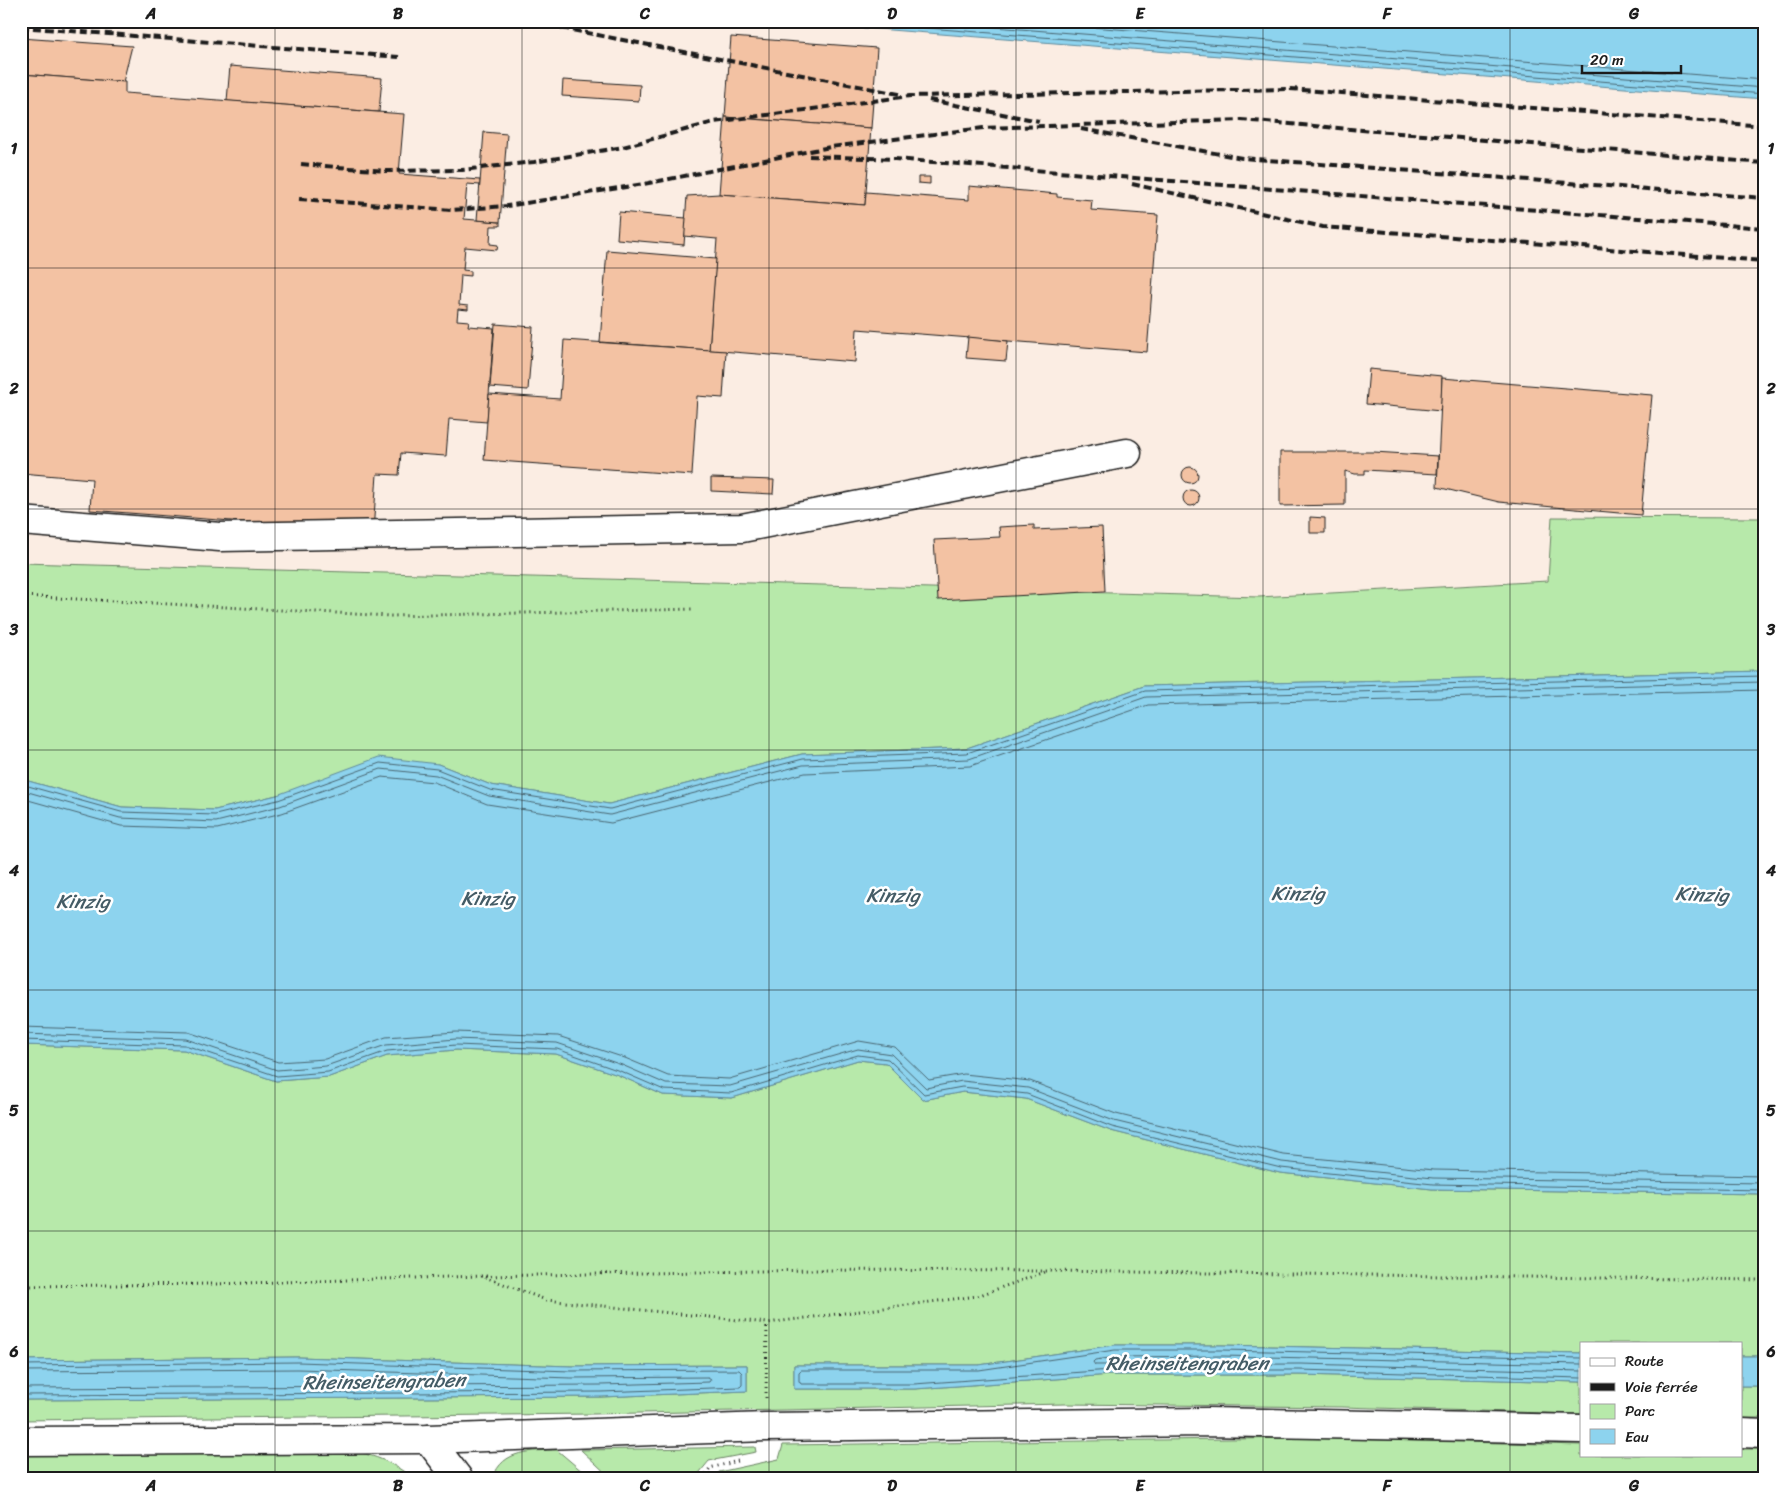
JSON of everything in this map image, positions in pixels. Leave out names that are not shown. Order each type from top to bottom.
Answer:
[{"type":"street","points":[[21,521],[220,537],[742,528],[1127,453]]},
{"type":"street","points":[[21,1442],[428,1439],[766,1427],[1207,1422],[1580,1429]]},
{"type":"street","points":[[1742,1434],[1764,1434]]},
{"type":"street","points":[[428,1439],[458,1478]]},
{"type":"path","points":[[21,596],[391,616],[695,609]]},
{"type":"path","points":[[21,1286],[213,1284],[482,1276],[813,1270],[1049,1270],[1764,1280]]},
{"type":"path","points":[[482,1276],[546,1300],[767,1323],[977,1296],[1049,1270]]},
{"type":"path","points":[[766,1427],[767,1323]]},
{"type":"shaded area","points":[[21,21],[776,21],[1764,99],[1764,518],[1552,517],[1548,581],[1259,597],[21,563]]},
{"type":"green space","points":[[1552,517],[1764,518],[1764,671],[1144,686],[967,748],[802,754],[609,804],[491,785],[438,764],[277,795],[215,810],[122,807],[21,779],[21,563],[1259,597],[1548,581]]},
{"type":"green space","points":[[21,1045],[184,1050],[276,1081],[329,1077],[387,1056],[456,1050],[556,1054],[618,1075],[663,1095],[732,1098],[858,1060],[886,1063],[923,1100],[963,1092],[1026,1099],[1111,1131],[1280,1173],[1432,1189],[1764,1194],[1764,1356],[1742,1356],[1742,1342],[1580,1342],[1580,1353],[1222,1345],[1115,1345],[979,1365],[794,1365],[794,1389],[915,1389],[1111,1375],[1299,1375],[1580,1382],[1580,1414],[1341,1407],[1065,1404],[594,1414],[21,1420],[21,1400],[601,1397],[747,1391],[747,1365],[571,1366],[298,1357],[21,1360]]},
{"type":"green space","points":[[1742,1386],[1764,1386],[1764,1418],[1742,1418]]},
{"type":"green space","points":[[1305,1438],[1580,1445],[1580,1456],[1742,1456],[1742,1449],[1764,1449],[1764,1478],[716,1478],[719,1472],[779,1459],[783,1445]]},
{"type":"green space","points":[[755,1447],[756,1452],[709,1461],[695,1478],[611,1478],[581,1450]]},
{"type":"green space","points":[[557,1450],[590,1478],[493,1478],[503,1462],[511,1457],[529,1452]]},
{"type":"green space","points":[[351,1451],[384,1460],[413,1478],[340,1478],[333,1476],[21,1478],[21,1454]]},
{"type":"water","points":[[776,21],[1764,21],[1764,99]]},
{"type":"water","name":"Kinzig","points":[[1764,671],[1764,1194],[1432,1189],[1280,1173],[1111,1131],[1026,1099],[963,1092],[923,1100],[886,1063],[858,1060],[732,1098],[663,1095],[618,1075],[556,1054],[456,1050],[387,1056],[329,1077],[276,1081],[184,1050],[21,1045],[21,779],[122,807],[215,810],[277,795],[379,757],[438,764],[491,785],[609,804],[802,754],[967,748],[1144,686]]},
{"type":"water","name":"Rheinseitengraben","points":[[1115,1345],[1222,1345],[1580,1353],[1580,1382],[1299,1375],[1111,1375],[915,1389],[794,1389],[794,1365],[979,1365]]},
{"type":"water","points":[[1742,1356],[1764,1356],[1764,1386],[1742,1386]]},
{"type":"water","name":"Rheinseitengraben","points":[[298,1357],[571,1366],[747,1365],[747,1391],[601,1397],[21,1400],[21,1360]]},
{"type":"building","points":[[731,37],[877,48],[871,128],[725,117]]},
{"type":"building","points":[[21,38],[132,46],[123,82],[21,74]]},
{"type":"building","points":[[230,66],[382,78],[379,112],[227,101]]},
{"type":"building","points":[[21,74],[125,82],[125,93],[404,114],[399,174],[480,180],[480,185],[467,184],[464,219],[500,222],[500,226],[491,226],[490,244],[498,245],[497,250],[465,247],[463,270],[471,271],[471,276],[461,275],[459,305],[468,306],[468,310],[458,309],[457,320],[469,321],[468,326],[494,328],[487,422],[449,419],[446,456],[401,453],[399,475],[377,474],[373,532],[90,510],[92,479],[21,473]]},
{"type":"building","points":[[563,80],[640,85],[639,101],[562,96]]},
{"type":"building","points":[[725,117],[871,128],[865,205],[719,194]]},
{"type":"building","points":[[484,132],[507,134],[500,222],[477,220]]},
{"type":"building","points":[[918,177],[930,177],[930,184],[918,183]]},
{"type":"building","points":[[969,186],[1057,194],[1057,197],[1092,200],[1091,210],[1158,215],[1147,352],[857,329],[855,362],[709,350],[717,239],[684,236],[687,196],[719,194],[865,205],[866,192],[969,200]]},
{"type":"building","points":[[619,212],[686,218],[684,245],[617,239]]},
{"type":"building","points":[[607,250],[716,259],[709,350],[600,342]]},
{"type":"building","points":[[495,324],[533,327],[528,390],[490,387]]},
{"type":"building","points":[[968,337],[1008,341],[1006,361],[966,358]]},
{"type":"building","points":[[564,340],[726,351],[723,398],[697,396],[692,475],[484,460],[489,394],[560,399]]},
{"type":"building","points":[[1369,369],[1442,376],[1441,411],[1366,404]]},
{"type":"building","points":[[1442,378],[1652,395],[1641,515],[1499,502],[1437,487]]},
{"type":"building","points":[[1280,452],[1374,452],[1438,456],[1437,474],[1365,470],[1365,474],[1355,474],[1345,471],[1345,505],[1280,506]]},
{"type":"building","points":[[1187,467],[1193,467],[1198,472],[1196,481],[1187,483],[1182,478],[1182,472]]},
{"type":"building","points":[[711,478],[774,480],[773,494],[711,491]]},
{"type":"building","points":[[1188,490],[1194,490],[1199,495],[1197,504],[1188,506],[1183,501],[1183,495]]},
{"type":"building","points":[[1310,517],[1325,518],[1325,533],[1310,533]]},
{"type":"building","points":[[1034,525],[1034,530],[1102,527],[1105,591],[938,600],[934,540],[1000,537],[999,527]]},
{"type":"railway","points":[[526,21],[899,94]]},
{"type":"railway","points":[[21,27],[399,57]]},
{"type":"railway","points":[[301,164],[386,171],[462,170],[534,162],[623,147],[714,122],[910,96],[1290,89],[1764,126]]},
{"type":"railway","points":[[929,100],[1039,121]]},
{"type":"railway","points":[[299,199],[452,210],[507,206],[644,184],[830,147],[983,128],[1241,120],[1764,163]]},
{"type":"railway","points":[[1081,129],[1242,158],[1764,198]]},
{"type":"railway","points":[[809,156],[895,159],[1764,228]]},
{"type":"railway","points":[[1132,184],[1323,227],[1764,261]]}]
